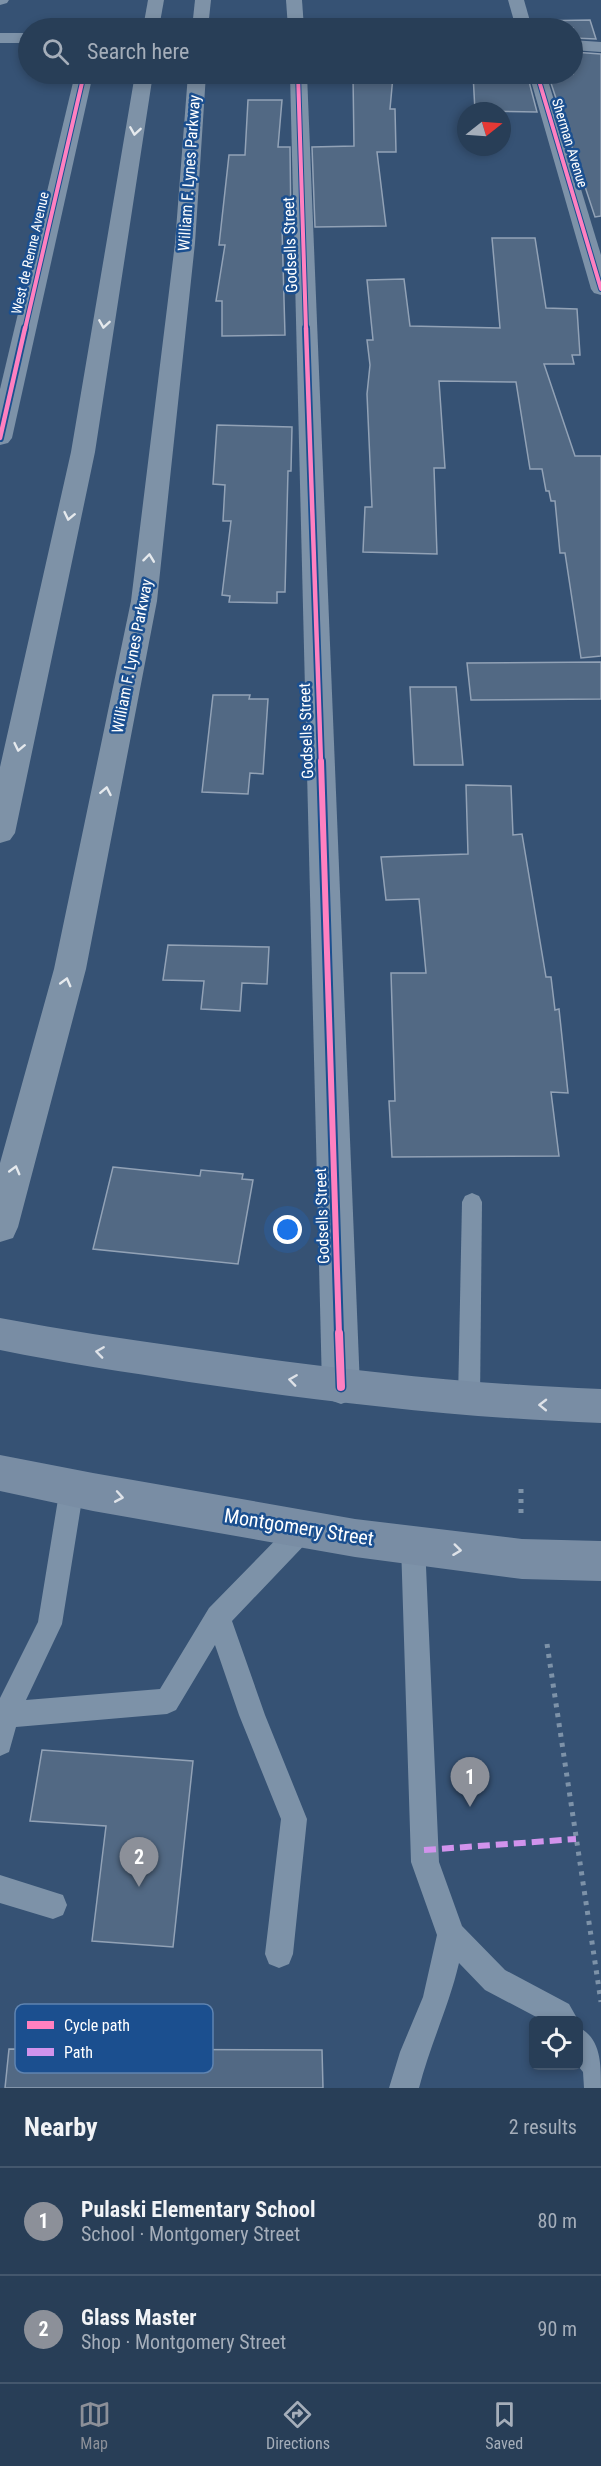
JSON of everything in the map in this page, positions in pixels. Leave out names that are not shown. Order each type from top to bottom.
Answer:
[{"type":"highway","points":[[153,18],[156,0]]},
{"type":"highway","points":[[0,833],[13,718],[83,452],[142,84]]},
{"type":"highway","name":"William F. Lynes Parkway","points":[[0,1227],[70,969],[144,601],[183,265],[197,84]]},
{"type":"main road","points":[[0,1334],[71,1347],[341,1387],[518,1404],[601,1406]]},
{"type":"main road","name":"Montgomery Street","points":[[0,1473],[304,1528],[413,1544],[522,1559],[601,1561]]},
{"type":"street","points":[[294,0],[295,18]]},
{"type":"street","points":[[516,0],[521,18]]},
{"type":"street","points":[[0,38],[18,38]]},
{"type":"street","points":[[583,46],[601,47]]},
{"type":"street","name":"West de Renne Avenue","points":[[0,438],[82,84]]},
{"type":"street","name":"Godsells Street","points":[[298,84],[341,1387]]},
{"type":"street","name":"Sherman Avenue","points":[[540,84],[601,289]]},
{"type":"lane","points":[[469,1400],[472,1202]]},
{"type":"lane","points":[[0,1743],[3,1713],[50,1624],[72,1487]]},
{"type":"lane","points":[[3,1713],[167,1701],[218,1617],[304,1528]]},
{"type":"lane","points":[[413,1544],[425,1862],[451,1935],[495,1980],[561,2016]]},
{"type":"lane","points":[[218,1617],[252,1715],[294,1819],[279,1954]]},
{"type":"lane","points":[[0,1889],[53,1905]]},
{"type":"lane","points":[[404,2088],[414,2052],[437,1998],[451,1935]]},
{"type":"lane","points":[[583,2047],[597,2067],[599,2088]]},
{"type":"path","points":[[520,1522],[521,1489]]},
{"type":"path","points":[[547,1644],[601,2002]]},
{"type":"building","points":[[583,20],[590,20],[596,39],[583,38]]},
{"type":"building","points":[[583,53],[601,54],[601,216],[595,217],[551,84],[583,84]]},
{"type":"building","points":[[353,84],[392,84],[390,109],[395,109],[396,152],[377,152],[386,226],[315,227],[312,147],[354,146]]},
{"type":"building","points":[[474,84],[530,84],[537,112],[511,112],[511,102],[475,102]]},
{"type":"building","points":[[248,100],[282,100],[278,147],[290,147],[291,228],[282,228],[285,335],[222,336],[222,301],[216,301],[225,245],[219,245],[229,155],[245,155]]},
{"type":"building","points":[[492,238],[535,238],[546,308],[577,309],[580,355],[572,355],[574,364],[544,364],[575,456],[601,456],[601,656],[581,658],[565,553],[560,553],[555,501],[551,501],[549,491],[546,491],[542,469],[530,469],[516,382],[439,381],[445,468],[434,468],[437,554],[363,552],[365,507],[372,507],[367,394],[370,365],[367,340],[373,340],[367,280],[404,279],[410,326],[500,328]]},
{"type":"building","points":[[217,425],[292,427],[291,471],[288,471],[285,592],[277,592],[277,603],[229,602],[230,596],[222,595],[231,521],[223,521],[225,485],[213,484]]},
{"type":"building","points":[[601,662],[601,699],[471,700],[467,663]]},
{"type":"building","points":[[410,687],[456,687],[463,765],[414,765]]},
{"type":"building","points":[[213,695],[250,695],[249,699],[268,699],[263,774],[250,773],[248,794],[202,792]]},
{"type":"building","points":[[466,785],[511,786],[513,835],[522,834],[546,977],[551,977],[555,1010],[559,1009],[568,1093],[551,1092],[559,1156],[392,1157],[389,1101],[395,1101],[391,973],[426,973],[419,899],[386,900],[381,857],[468,854]]},
{"type":"building","points":[[168,945],[269,947],[267,984],[242,983],[240,1011],[201,1009],[204,981],[163,980]]},
{"type":"building","points":[[113,1167],[200,1176],[201,1170],[243,1174],[242,1179],[253,1180],[238,1264],[93,1249]]},
{"type":"building","points":[[42,1750],[193,1761],[173,1947],[92,1941],[106,1826],[30,1821]]},
{"type":"building","points":[[9,2049],[15,2049],[15,2073],[213,2073],[213,2050],[322,2050],[323,2088],[5,2088]]},
{"type":"marked path","points":[[424,1850],[576,1839]]},
{"type":"cycle path","points":[[0,438],[82,84]]},
{"type":"cycle path","points":[[298,84],[341,1387]]},
{"type":"cycle path","points":[[540,84],[601,289]]},
{"type":"place","name":"Pulaski Elementary School","points":[[470,1807]]},
{"type":"place","name":"Glass Master","points":[[139,1887]]}]
